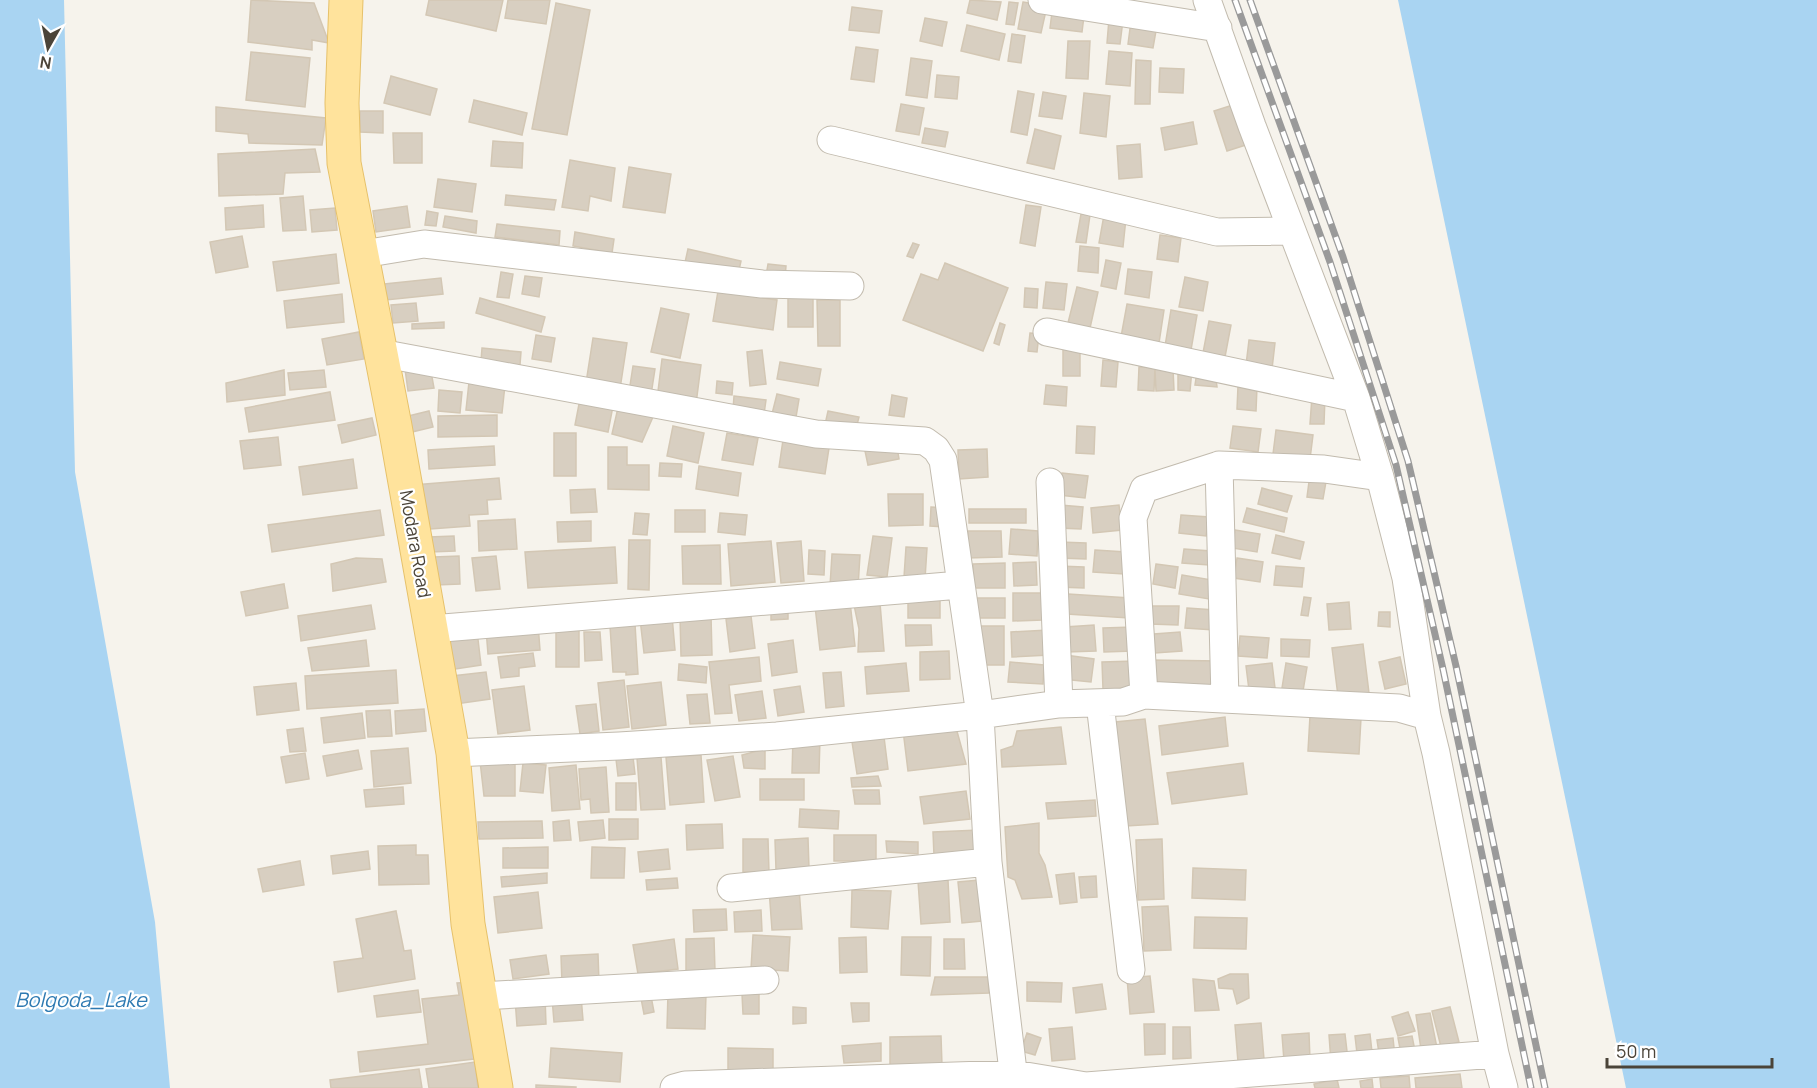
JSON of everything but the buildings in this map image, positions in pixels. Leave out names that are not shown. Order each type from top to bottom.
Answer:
[{"type":"main road","name":"Modara Road","points":[[346,0],[342,103],[344,163],[354,222],[363,254],[453,753],[468,924],[496,1088]]},
{"type":"street","points":[[1042,0],[1218,28]]},
{"type":"street","points":[[1207,0],[1356,398],[1380,477],[1406,578],[1427,716],[1495,1054],[1504,1088]]},
{"type":"street","points":[[831,140],[1217,232],[1292,231]]},
{"type":"street","points":[[363,254],[424,244],[762,284],[850,286]]},
{"type":"street","points":[[1047,332],[1356,398]]},
{"type":"street","points":[[380,352],[816,434],[925,441],[936,449],[943,460],[980,715],[988,862],[1015,1081]]},
{"type":"street","points":[[1144,695],[1133,518],[1144,489],[1219,465],[1324,469],[1380,477]]},
{"type":"street","points":[[1219,465],[1225,699]]},
{"type":"street","points":[[1050,482],[1059,704]]},
{"type":"street","points":[[431,629],[960,585]]},
{"type":"street","points":[[453,753],[777,736],[980,715],[1059,704],[1123,702],[1144,695],[1399,708],[1427,716]]},
{"type":"street","points":[[1100,703],[1131,970]]},
{"type":"street","points":[[731,888],[988,862]]},
{"type":"street","points":[[481,996],[765,980]]},
{"type":"street","points":[[674,1088],[685,1085],[1015,1081],[1086,1087],[1495,1054]]},
{"type":"water","name":"Bolgoda_Lake","points":[[0,0],[64,0],[75,472],[155,922],[170,1088],[0,1088]]},
{"type":"water","points":[[1398,0],[1817,0],[1817,1088],[1626,1088]]},
{"type":"railway","points":[[1235,0],[1330,262],[1396,465],[1443,669],[1531,1088]]},
{"type":"railway","points":[[1250,0],[1343,257],[1408,461],[1456,666],[1545,1088]]}]
